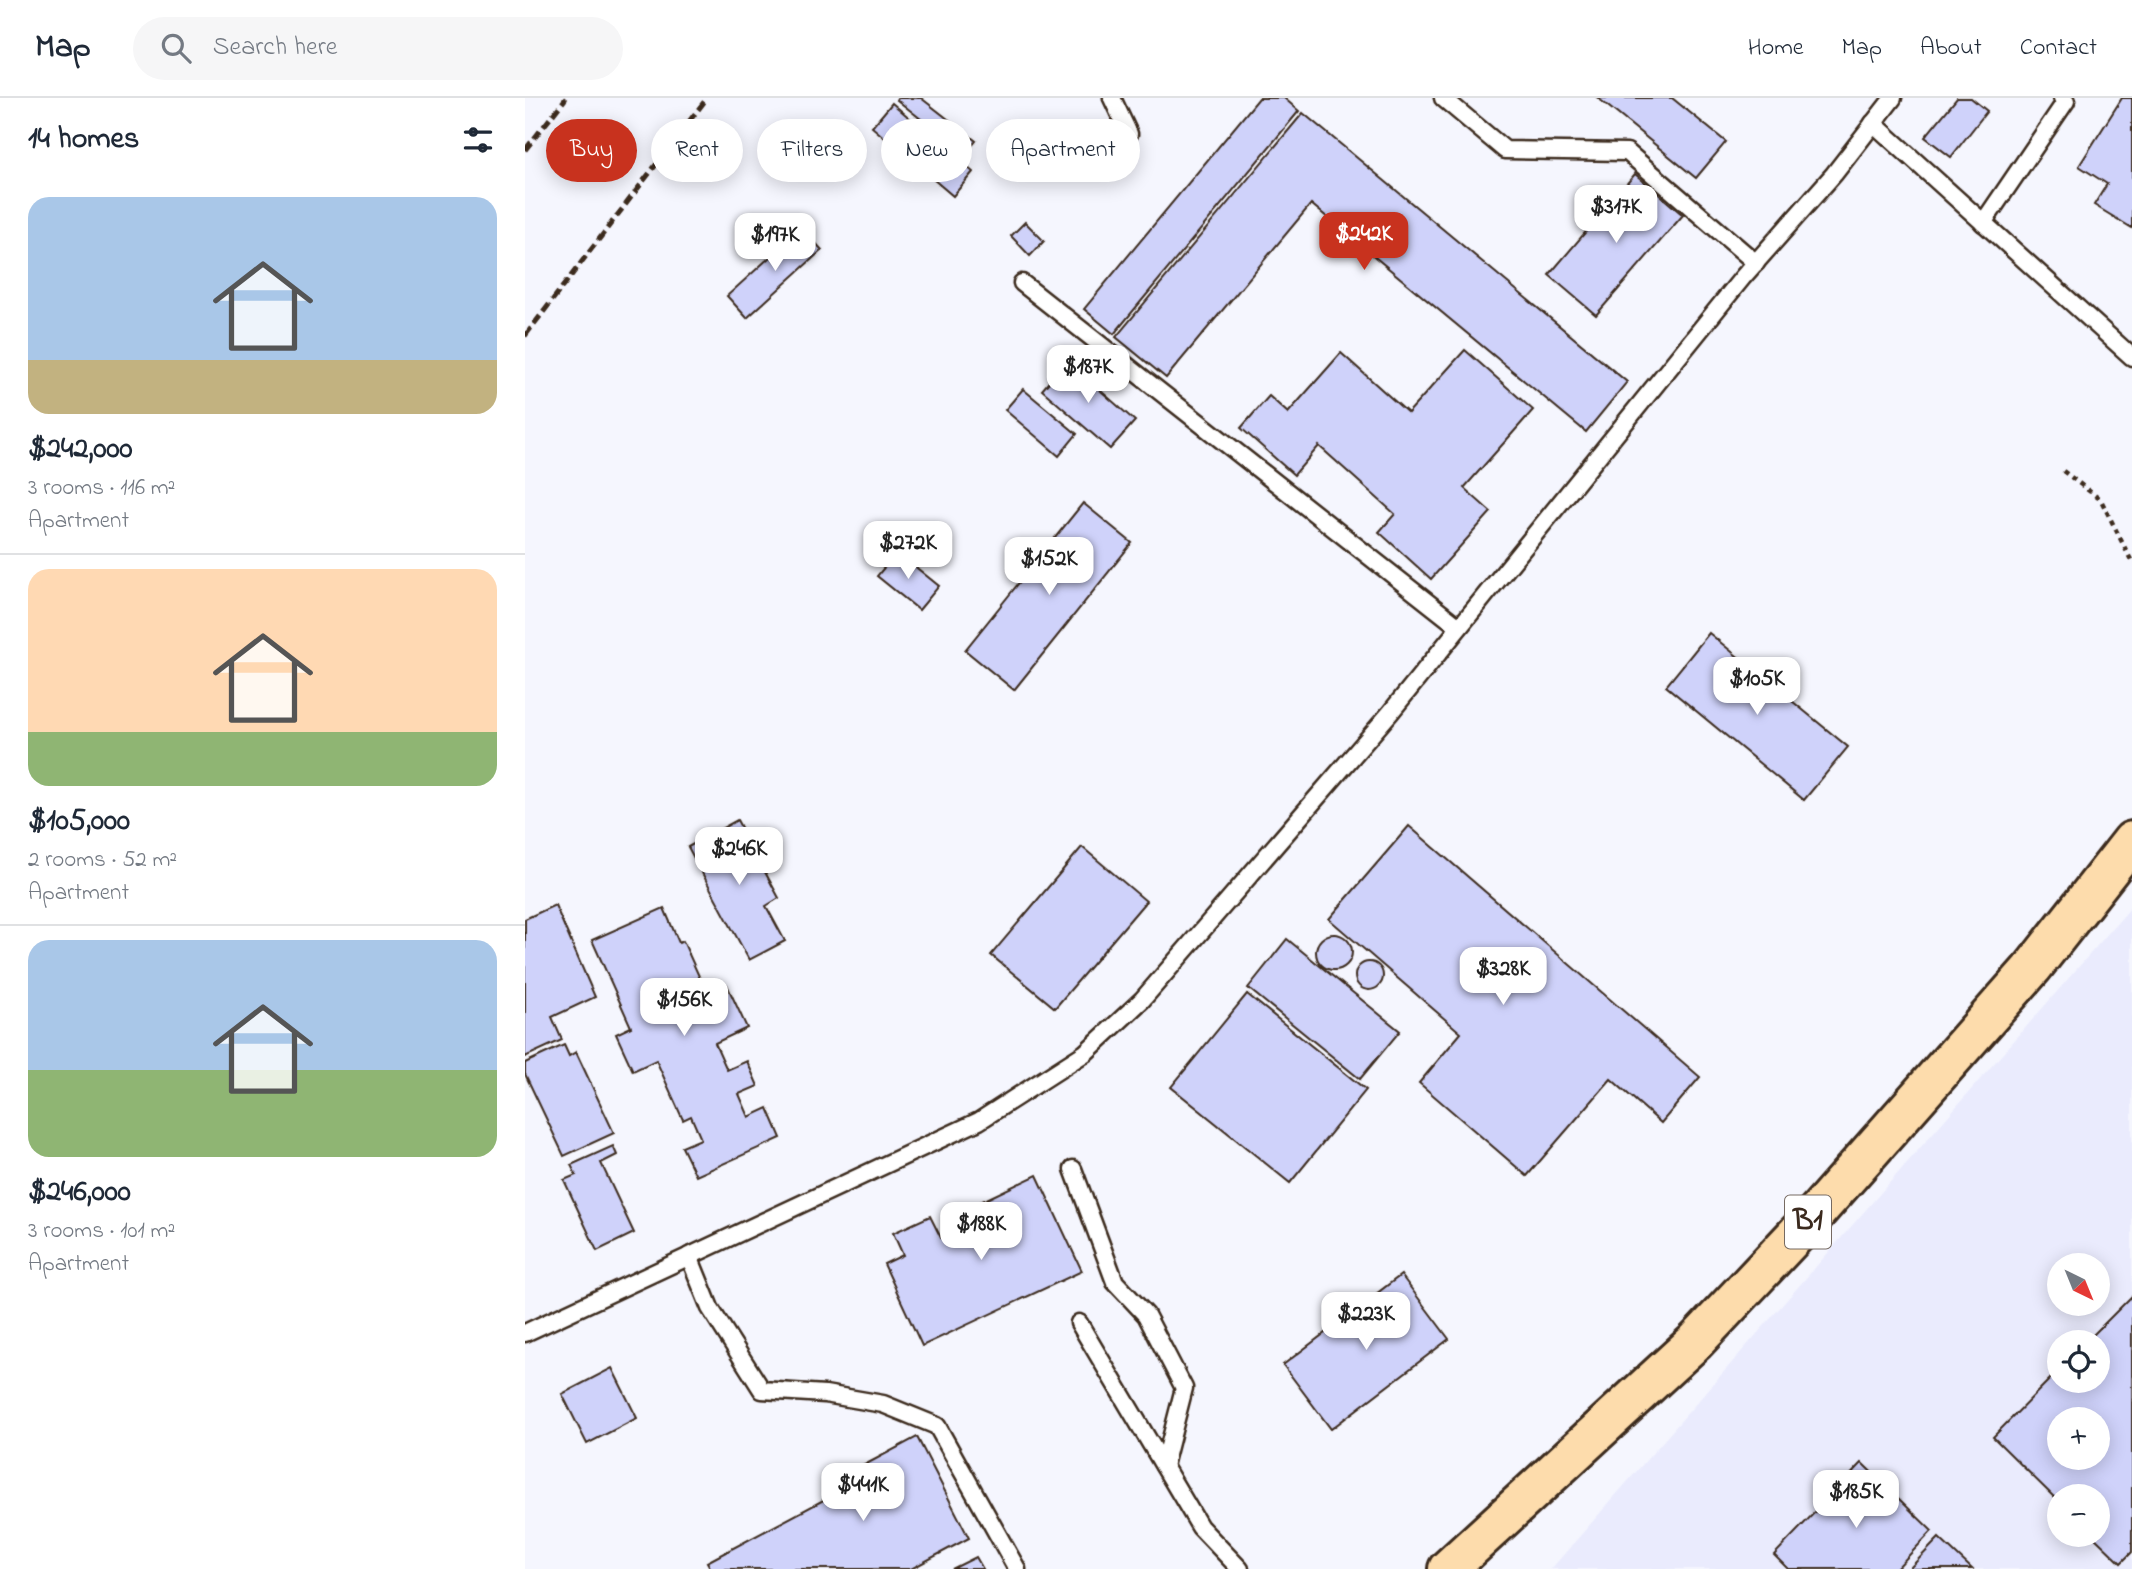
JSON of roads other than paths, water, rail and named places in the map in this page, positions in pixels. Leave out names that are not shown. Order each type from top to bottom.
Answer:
[{"type":"main road","name":"B1","points":[[1448,1569],[1696,1341],[1807,1223],[2033,967],[2132,841]]},
{"type":"lane","points":[[1112,98],[1122,119]]},
{"type":"lane","points":[[1443,98],[1505,150],[1627,152],[1756,263]]},
{"type":"lane","points":[[525,1334],[979,1121],[1085,1053],[1142,1000],[1390,713],[1756,263],[1834,174],[1893,98]]},
{"type":"lane","points":[[1983,223],[2066,101],[2062,98]]},
{"type":"lane","points":[[1873,123],[2132,357]]},
{"type":"lane","points":[[1022,283],[1459,627]]},
{"type":"lane","points":[[1073,1169],[1115,1282],[1146,1315],[1184,1388],[1164,1466]]},
{"type":"lane","points":[[689,1256],[710,1308],[762,1390],[825,1394],[883,1404],[937,1426],[1017,1569]]},
{"type":"lane","points":[[1079,1323],[1200,1527],[1240,1569]]},
{"type":"railway","points":[[525,150],[566,98]]},
{"type":"railway","points":[[525,336],[707,98]]}]
